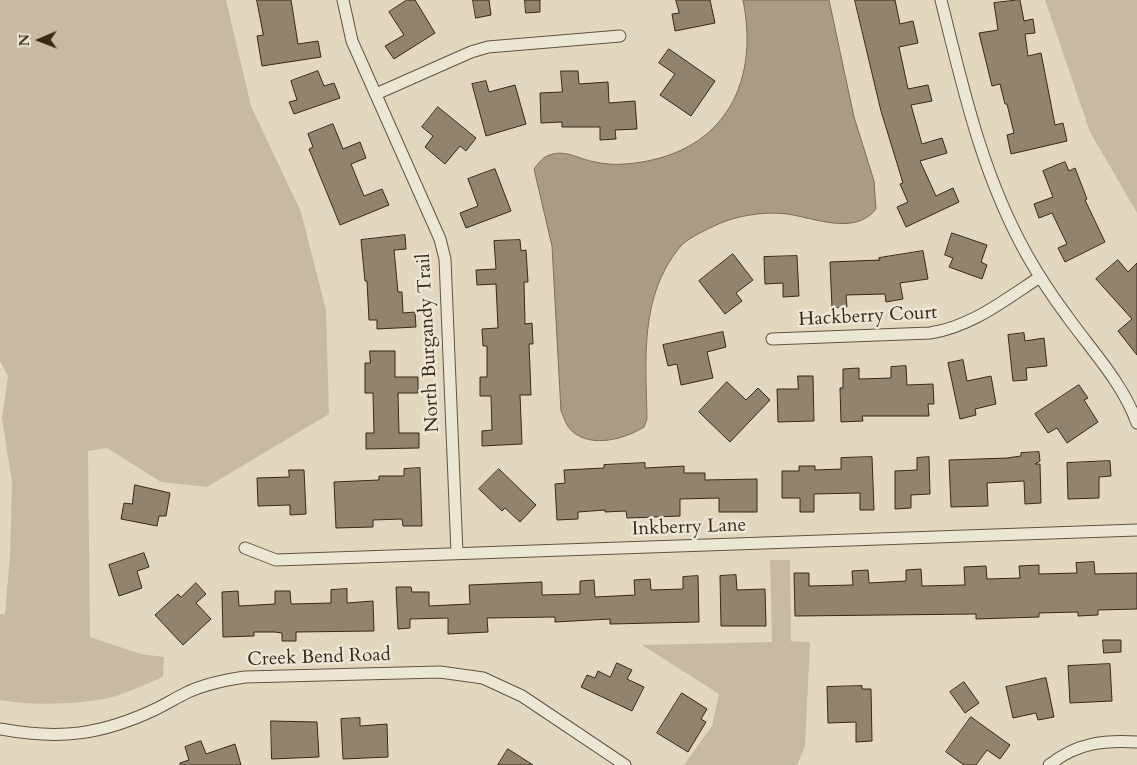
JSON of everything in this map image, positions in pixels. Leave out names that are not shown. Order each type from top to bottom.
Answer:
[{"type":"street","name":"North Burgandy Trail","points":[[342,0],[352,41],[440,239],[445,260],[456,553]]},
{"type":"street","points":[[941,0],[971,121],[1004,211],[1040,277],[1120,385],[1137,423]]},
{"type":"street","points":[[376,94],[471,52],[488,47],[620,36]]},
{"type":"street","name":"Hackberry Court","points":[[772,339],[930,333],[948,330],[965,324],[1040,277]]},
{"type":"street","name":"Inkberry Lane","points":[[245,548],[276,560],[1137,530]]},
{"type":"street","name":"Creek Bend Road","points":[[0,729],[33,735],[64,736],[94,732],[157,709],[193,690],[222,681],[245,677],[440,672],[483,678],[507,687],[625,765]]},
{"type":"street","points":[[1050,765],[1069,751],[1091,743],[1137,742]]},
{"type":"shaded area","points":[[0,0],[226,0],[251,106],[301,212],[326,310],[329,414],[207,487],[161,482],[107,448],[88,451],[90,637],[141,654],[164,657],[163,677],[119,695],[77,703],[44,704],[0,700],[0,614],[5,614],[10,556],[12,483],[2,418],[8,376],[0,361]]},
{"type":"shaded area","points":[[743,0],[829,0],[854,117],[874,181],[876,209],[867,217],[857,222],[846,224],[787,214],[748,215],[720,223],[687,241],[680,247],[667,266],[657,286],[651,308],[646,352],[647,419],[644,427],[618,438],[599,441],[589,440],[573,432],[561,411],[552,246],[534,169],[545,157],[559,153],[610,164],[625,164],[658,159],[686,148],[708,132],[726,113],[738,89],[745,62],[747,32]]},
{"type":"shaded area","points":[[1045,0],[1137,0],[1137,213],[1090,132]]},
{"type":"shaded area","points":[[770,560],[790,560],[791,641],[810,642],[805,746],[797,765],[684,765],[712,726],[719,694],[642,645],[772,642]]},
{"type":"building","points":[[257,0],[291,0],[298,44],[318,41],[321,57],[262,66],[257,36],[263,35]]},
{"type":"building","points":[[407,0],[415,0],[435,33],[394,59],[385,46],[404,35],[389,12]]},
{"type":"building","points":[[473,0],[489,0],[491,15],[476,18]]},
{"type":"building","points":[[525,0],[540,0],[540,12],[526,13]]},
{"type":"building","points":[[676,0],[710,0],[715,23],[675,31],[672,14],[679,13]]},
{"type":"building","points":[[855,0],[895,0],[900,24],[913,21],[918,43],[899,47],[908,89],[928,85],[932,101],[911,105],[922,144],[942,138],[947,153],[920,161],[936,196],[953,188],[959,202],[906,227],[897,207],[908,202],[900,184],[903,183],[881,111]]},
{"type":"building","points":[[1020,0],[1024,21],[1033,19],[1035,33],[1025,34],[1028,56],[1041,53],[1055,125],[1063,123],[1067,141],[1011,154],[1007,135],[1014,133],[1007,104],[1005,104],[1000,84],[992,86],[979,33],[998,30],[994,3]]},
{"type":"building","points":[[669,49],[715,81],[691,116],[660,95],[675,74],[659,63]]},
{"type":"building","points":[[318,71],[324,86],[334,83],[340,98],[294,114],[289,102],[297,100],[291,81]]},
{"type":"building","points":[[561,71],[578,71],[579,84],[608,82],[609,103],[635,101],[637,129],[615,130],[616,139],[600,140],[600,127],[562,127],[562,122],[541,123],[540,93],[562,92]]},
{"type":"building","points":[[486,81],[489,92],[515,85],[526,124],[486,136],[472,84]]},
{"type":"building","points":[[438,107],[476,138],[466,151],[460,146],[445,164],[425,147],[433,136],[422,127]]},
{"type":"building","points":[[333,124],[343,149],[360,142],[366,158],[351,164],[364,196],[382,189],[389,205],[340,225],[309,149],[313,147],[308,134]]},
{"type":"building","points":[[1065,162],[1069,171],[1075,168],[1087,199],[1085,200],[1105,242],[1065,262],[1058,248],[1067,244],[1052,213],[1039,218],[1034,204],[1053,197],[1043,171]]},
{"type":"building","points":[[495,169],[511,211],[466,228],[460,213],[478,206],[468,179]]},
{"type":"building","points":[[952,233],[987,245],[981,262],[987,265],[982,279],[949,267],[953,258],[945,255]]},
{"type":"building","points":[[405,235],[406,249],[394,250],[398,292],[402,292],[403,313],[415,312],[416,327],[377,329],[377,320],[369,320],[367,281],[365,281],[361,240]]},
{"type":"building","points":[[520,240],[521,251],[526,250],[528,282],[524,282],[525,324],[532,323],[533,344],[529,344],[531,395],[520,395],[522,444],[482,446],[482,431],[492,430],[491,396],[480,396],[480,377],[487,377],[487,346],[483,346],[482,329],[498,328],[496,284],[477,285],[476,270],[496,269],[494,241]]},
{"type":"building","points":[[923,251],[928,279],[900,283],[903,299],[886,302],[885,294],[846,295],[847,307],[832,308],[830,262],[880,260],[879,258]]},
{"type":"building","points":[[733,254],[753,280],[736,293],[742,301],[725,314],[699,281]]},
{"type":"building","points":[[797,256],[799,296],[783,297],[783,283],[765,284],[764,257]]},
{"type":"building","points":[[1118,260],[1128,272],[1137,263],[1137,355],[1118,331],[1132,319],[1096,279]]},
{"type":"building","points":[[723,332],[726,347],[707,352],[713,378],[681,385],[677,364],[668,366],[663,345]]},
{"type":"building","points":[[1024,333],[1025,341],[1044,338],[1047,366],[1026,368],[1027,380],[1013,381],[1008,335]]},
{"type":"building","points":[[370,351],[395,351],[395,377],[418,377],[418,393],[398,393],[399,433],[419,433],[419,448],[366,449],[366,433],[374,433],[373,393],[365,393],[365,363],[370,363]]},
{"type":"building","points":[[963,360],[967,381],[991,376],[996,404],[975,409],[976,415],[960,419],[948,363]]},
{"type":"building","points":[[906,366],[907,385],[933,384],[934,404],[928,404],[929,416],[862,416],[863,421],[841,422],[840,388],[843,388],[843,369],[859,368],[859,379],[891,378],[891,367]]},
{"type":"building","points":[[798,376],[813,376],[814,421],[778,422],[777,389],[798,389]]},
{"type":"building","points":[[727,382],[746,400],[758,388],[770,400],[730,442],[699,412]]},
{"type":"building","points":[[1079,385],[1088,398],[1084,400],[1098,422],[1067,443],[1057,428],[1048,433],[1035,414]]},
{"type":"building","points":[[1039,452],[1040,461],[1035,464],[1040,464],[1041,503],[1025,504],[1024,481],[987,483],[988,506],[951,507],[949,460],[1007,458],[1021,456],[1021,453]]},
{"type":"building","points":[[872,457],[874,510],[860,510],[860,493],[814,494],[814,512],[800,512],[800,498],[782,498],[782,471],[799,471],[799,466],[815,466],[815,470],[841,469],[841,458]]},
{"type":"building","points":[[929,457],[930,494],[911,495],[911,508],[895,509],[895,471],[917,470],[917,458]]},
{"type":"building","points":[[1110,461],[1111,476],[1099,477],[1099,498],[1068,499],[1067,463]]},
{"type":"building","points":[[645,463],[645,468],[684,466],[684,473],[705,473],[705,480],[757,479],[757,512],[719,512],[719,498],[680,499],[680,516],[627,518],[626,511],[605,512],[605,510],[578,512],[578,519],[557,520],[555,484],[565,483],[564,470],[604,468],[604,465]]},
{"type":"building","points":[[420,468],[422,526],[403,526],[402,519],[373,520],[373,527],[336,528],[334,482],[379,480],[379,476],[404,476],[404,469]]},
{"type":"building","points":[[499,469],[536,505],[520,522],[505,508],[502,511],[479,489]]},
{"type":"building","points":[[289,470],[304,470],[306,514],[290,515],[290,505],[258,506],[257,478],[289,477]]},
{"type":"building","points":[[135,485],[170,493],[166,516],[159,516],[157,526],[121,519],[124,503],[132,504]]},
{"type":"building","points":[[144,553],[149,567],[137,571],[142,588],[119,596],[109,565]]},
{"type":"building","points":[[1094,562],[1095,574],[1137,573],[1137,609],[1098,610],[1098,615],[1078,616],[1078,612],[1039,613],[1039,617],[976,619],[976,614],[795,616],[794,573],[809,573],[809,586],[853,585],[852,571],[868,570],[869,583],[906,581],[906,570],[921,569],[922,586],[965,585],[964,567],[986,566],[987,579],[1020,578],[1019,566],[1039,565],[1039,574],[1077,573],[1076,563]]},
{"type":"building","points":[[736,575],[737,590],[765,589],[766,626],[721,626],[720,576]]},
{"type":"building","points":[[698,576],[699,622],[610,624],[610,619],[555,622],[555,617],[487,618],[488,632],[448,634],[448,618],[410,619],[410,628],[398,629],[396,587],[411,587],[412,592],[429,592],[429,606],[470,604],[469,585],[542,582],[542,595],[580,594],[580,581],[594,580],[595,597],[635,595],[634,580],[650,579],[651,590],[683,589],[683,577]]},
{"type":"building","points":[[196,583],[206,594],[196,603],[211,619],[183,645],[155,615],[178,594],[181,597]]},
{"type":"building","points":[[347,589],[347,603],[373,601],[374,631],[296,632],[296,641],[282,641],[282,633],[275,632],[254,632],[254,636],[223,637],[222,592],[238,591],[239,606],[275,604],[275,591],[290,591],[291,604],[331,603],[331,590]]},
{"type":"building","points":[[1103,640],[1121,640],[1121,652],[1104,653]]},
{"type":"building","points":[[617,663],[632,670],[627,679],[644,687],[632,711],[581,687],[587,675],[595,678],[598,671],[610,677]]},
{"type":"building","points":[[1110,664],[1112,701],[1070,703],[1068,666]]},
{"type":"building","points":[[1046,678],[1054,717],[1038,720],[1036,713],[1013,718],[1006,687]]},
{"type":"building","points":[[964,682],[979,703],[965,713],[950,692]]},
{"type":"building","points":[[862,686],[862,689],[871,689],[872,741],[856,742],[856,722],[828,723],[827,687]]},
{"type":"building","points":[[682,693],[707,709],[701,719],[706,722],[688,752],[657,733]]},
{"type":"building","points":[[971,717],[1010,745],[1000,759],[987,750],[976,765],[964,765],[946,752]]},
{"type":"building","points":[[360,718],[360,726],[387,724],[388,757],[343,759],[341,719]]},
{"type":"building","points":[[271,721],[317,722],[319,757],[272,759]]},
{"type":"building","points":[[201,741],[206,754],[235,744],[241,765],[180,765],[180,763],[189,760],[185,747]]},
{"type":"building","points":[[508,749],[533,765],[498,765]]}]
